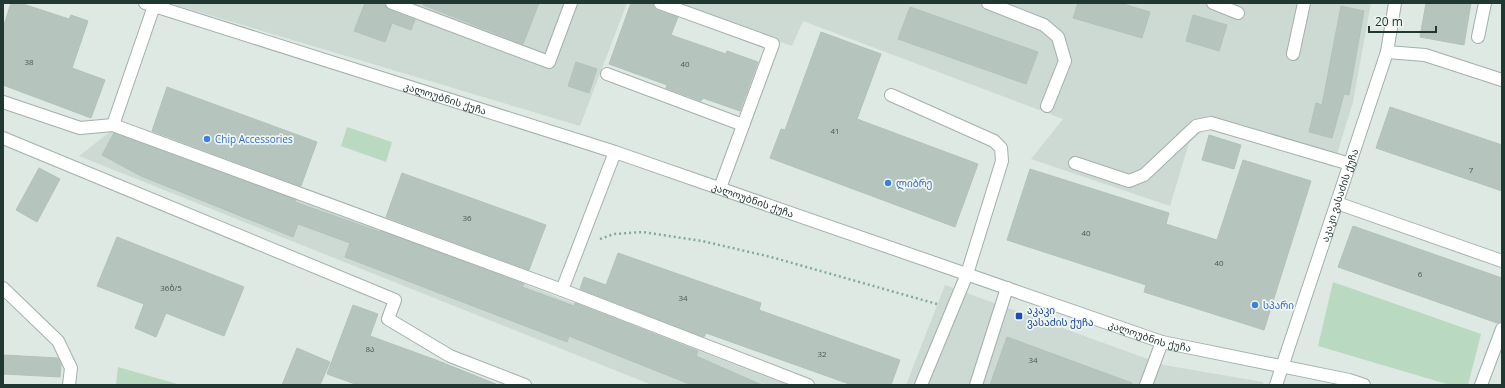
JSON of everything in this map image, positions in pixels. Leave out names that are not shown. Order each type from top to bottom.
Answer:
[{"type":"street","points":[[392,3],[549,62],[571,3]]},
{"type":"street","points":[[660,3],[773,44],[720,188]]},
{"type":"street","points":[[988,3],[1044,25],[1058,37],[1064,61],[1047,106]]},
{"type":"street","points":[[1213,3],[1238,13]]},
{"type":"street","points":[[1293,54],[1304,3]]},
{"type":"street","name":"აკაკი ვასაძის ქუჩა","points":[[1276,385],[1387,52],[1395,3]]},
{"type":"street","points":[[1478,37],[1485,3]]},
{"type":"street","points":[[113,125],[149,4]]},
{"type":"street","name":"კალოუბნის ქუჩა","points":[[149,4],[615,152],[1162,342],[1349,380],[1364,385]]},
{"type":"street","points":[[1387,52],[1425,55],[1502,80]]},
{"type":"street","points":[[607,74],[744,125]]},
{"type":"street","points":[[892,96],[994,141],[1001,148],[1002,161],[967,274],[922,385]]},
{"type":"street","points":[[3,102],[80,128],[113,125],[562,290],[808,385]]},
{"type":"street","points":[[1075,163],[1129,181],[1144,175],[1196,126],[1211,123],[1350,164]]},
{"type":"street","points":[[3,138],[395,300],[388,319],[450,356],[525,385]]},
{"type":"street","points":[[562,290],[615,152]]},
{"type":"street","points":[[1337,203],[1502,261]]},
{"type":"street","points":[[3,288],[58,341],[71,368],[69,385]]},
{"type":"street","points":[[976,385],[1007,288]]},
{"type":"street","points":[[1481,385],[1502,328]]},
{"type":"street","points":[[1146,385],[1162,342]]},
{"type":"path","points":[[578,246],[614,234],[643,232],[702,241],[771,257],[953,308]]},
{"type":"shaded area","points":[[169,3],[627,3],[580,126]]},
{"type":"shaded area","points":[[669,3],[1371,3],[1353,102],[1333,167],[1218,129],[1204,130],[1189,143],[1170,206],[1031,159],[1063,119],[803,21],[792,46]]},
{"type":"shaded area","points":[[115,128],[788,385],[652,385],[79,156]]},
{"type":"shaded area","points":[[945,285],[1164,365],[1263,382],[1264,385],[906,385]]},
{"type":"green space","points":[[347,127],[392,142],[386,162],[341,146]]},
{"type":"green space","points":[[1333,282],[1481,334],[1468,385],[1450,385],[1318,346]]},
{"type":"green space","points":[[118,367],[181,385],[116,385]]},
{"type":"building","points":[[11,3],[20,3],[69,19],[71,15],[88,21],[72,68],[105,80],[91,118],[3,85],[3,28]]},
{"type":"building","points":[[365,3],[385,3],[389,10],[415,20],[411,30],[392,23],[385,42],[354,31]]},
{"type":"building","points":[[423,3],[539,3],[523,44],[423,5]]},
{"type":"building","points":[[631,3],[653,3],[654,8],[657,10],[678,17],[671,35],[726,54],[727,51],[758,62],[740,111],[703,98],[701,101],[666,88],[667,85],[609,64]]},
{"type":"building","points":[[1078,3],[1120,3],[1150,12],[1142,38],[1073,18]]},
{"type":"building","points":[[1426,3],[1471,3],[1464,45],[1420,37]]},
{"type":"building","points":[[1341,6],[1364,11],[1349,95],[1344,94],[1332,138],[1309,132],[1316,103],[1322,105]]},
{"type":"building","points":[[910,7],[1038,52],[1026,84],[898,39]]},
{"type":"building","points":[[1193,15],[1227,25],[1219,51],[1186,41]]},
{"type":"building","points":[[821,32],[881,54],[857,119],[978,164],[955,227],[770,158],[781,129],[785,130]]},
{"type":"building","points":[[576,62],[597,69],[589,93],[568,86]]},
{"type":"building","points":[[167,87],[317,142],[301,186],[152,131]]},
{"type":"building","points":[[1390,107],[1502,145],[1502,191],[1376,148]]},
{"type":"building","points":[[114,133],[296,200],[295,202],[380,232],[381,231],[524,284],[522,287],[574,306],[575,303],[698,351],[696,356],[762,385],[692,385],[569,336],[567,342],[345,257],[350,243],[298,224],[293,237],[141,176],[102,155]]},
{"type":"building","points":[[1209,135],[1241,145],[1234,169],[1202,160]]},
{"type":"building","points":[[1243,160],[1311,181],[1264,330],[1144,292],[1146,285],[1007,240],[1030,169],[1169,213],[1166,224],[1217,240]]},
{"type":"building","points":[[39,168],[60,179],[37,222],[16,210]]},
{"type":"building","points":[[402,173],[546,225],[529,270],[386,217]]},
{"type":"building","points":[[1353,226],[1502,278],[1502,322],[1497,323],[1338,267]]},
{"type":"building","points":[[117,237],[244,287],[224,336],[166,313],[156,337],[135,328],[144,304],[97,286]]},
{"type":"building","points":[[618,253],[761,303],[759,310],[900,360],[891,385],[852,385],[706,333],[704,337],[580,289],[584,277],[606,285]]},
{"type":"building","points":[[353,305],[378,314],[370,336],[496,384],[358,385],[327,374]]},
{"type":"building","points":[[1007,337],[1132,383],[1131,385],[990,385]]},
{"type":"building","points":[[297,348],[330,362],[320,385],[282,385]]},
{"type":"building","points":[[3,355],[58,358],[61,365],[60,377],[3,374]]},
{"type":"place","name":"Chip Accessories","points":[[207,139]]},
{"type":"place","name":"ლიბრე","points":[[888,183]]},
{"type":"place","name":"სპარი","points":[[1255,305]]},
{"type":"place","name":"აკაკი ვასაძის ქუჩა","points":[[1019,316]]}]
